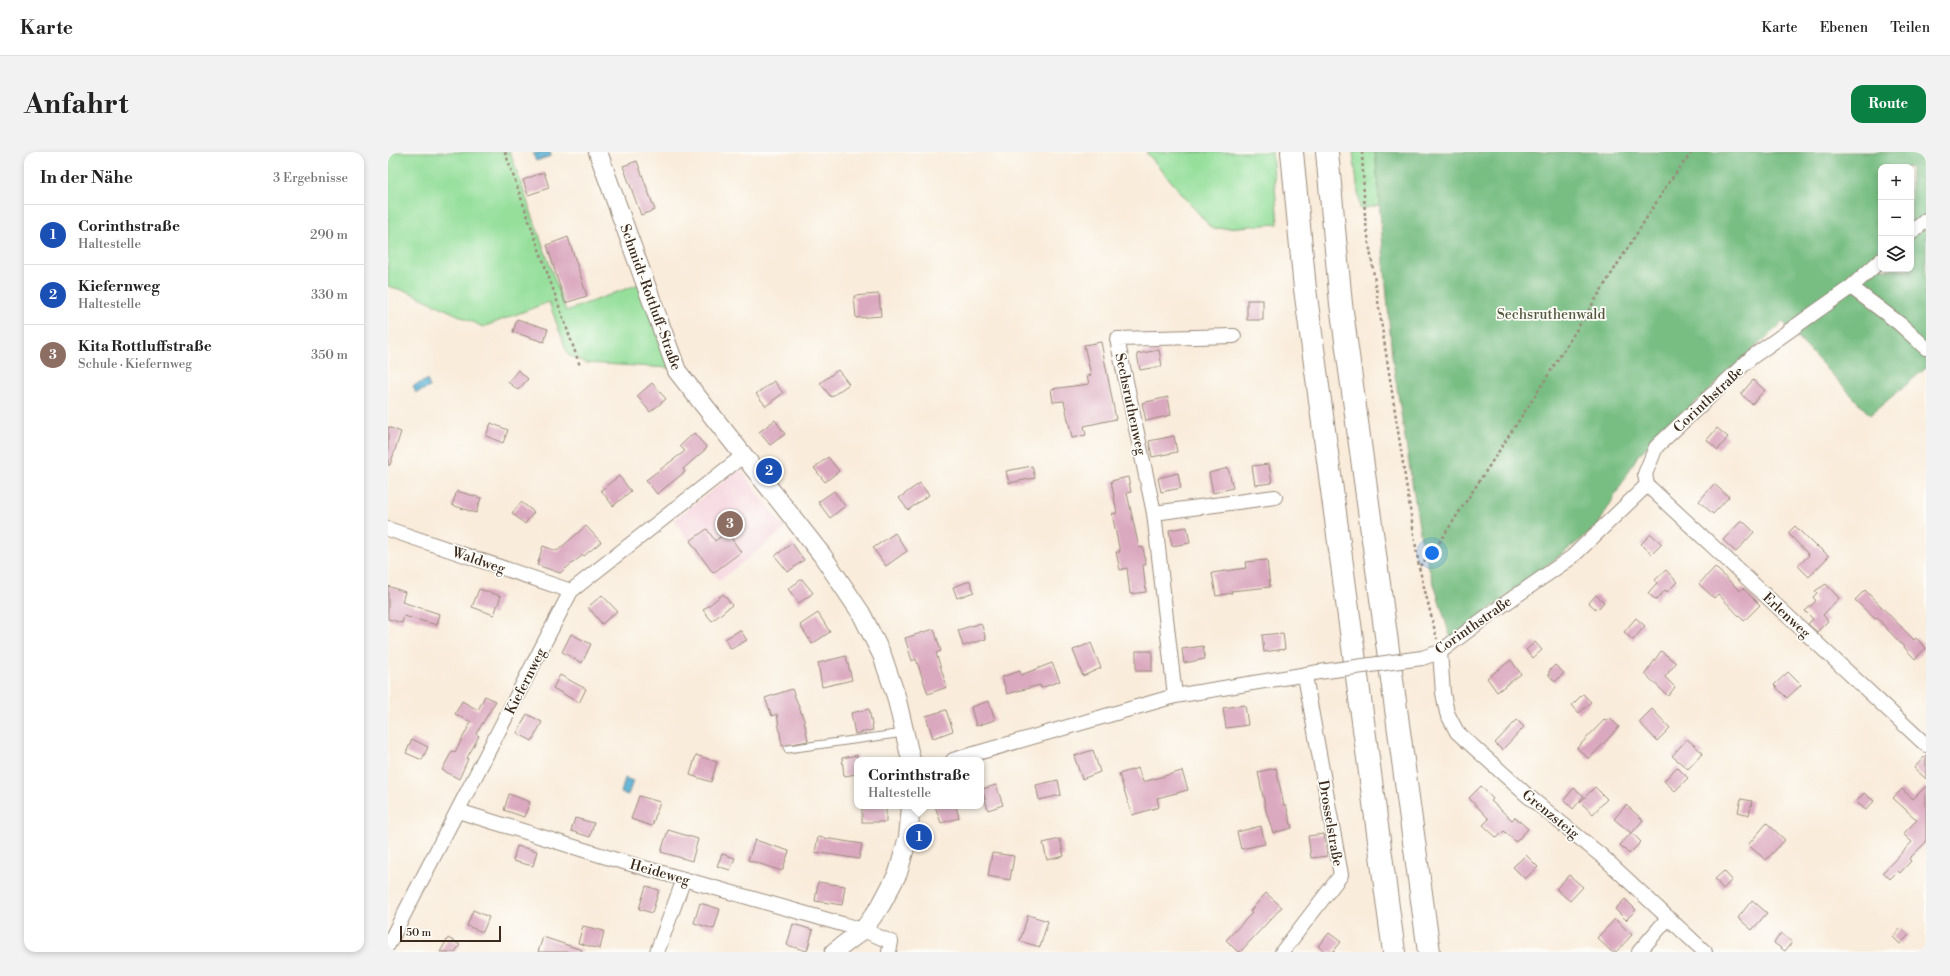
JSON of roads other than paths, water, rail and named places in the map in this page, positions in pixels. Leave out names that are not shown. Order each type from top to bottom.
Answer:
[{"type":"highway","points":[[1292,152],[1307,305],[1394,952]]},
{"type":"highway","points":[[1327,152],[1341,304],[1429,952]]},
{"type":"street","name":"Schmidt-Rottluff-Straße","points":[[598,152],[677,371],[822,555],[861,613],[882,655],[896,696],[910,757]]},
{"type":"street","points":[[1914,231],[1926,220]]},
{"type":"street","name":"Corinthstraße","points":[[963,757],[1175,696],[1276,678],[1304,676],[1319,672],[1422,658],[1440,652],[1490,614],[1572,557],[1648,485],[1645,474],[1656,447],[1752,357],[1851,286],[1878,263]]},
{"type":"street","points":[[1851,286],[1900,324],[1926,348]]},
{"type":"street","name":"Sechsruthenweg","points":[[1175,696],[1154,513],[1117,339],[1234,336]]},
{"type":"street","name":"Kiefernweg","points":[[388,945],[571,591],[744,456]]},
{"type":"street","name":"Erlenweg","points":[[1648,485],[1926,745]]},
{"type":"street","points":[[1154,513],[1275,497]]},
{"type":"street","name":"Waldweg","points":[[388,529],[571,591]]},
{"type":"street","name":"Grenzsteig","points":[[1440,652],[1443,693],[1447,713],[1457,732],[1528,796],[1603,857],[1705,952]]},
{"type":"street","name":"Drosselstraße","points":[[1282,952],[1341,875],[1304,676]]},
{"type":"street","points":[[834,952],[863,930],[880,905],[898,873],[908,837],[911,809]]},
{"type":"street","name":"Heideweg","points":[[458,811],[684,879],[863,930]]},
{"type":"street","points":[[657,952],[684,879]]},
{"type":"street","points":[[1639,952],[1668,918]]},
{"type":"street","points":[[863,930],[891,942],[889,952]]},
{"type":"lane","points":[[788,749],[905,733]]},
{"type":"water","points":[[550,152],[551,156],[536,161],[533,154]]},
{"type":"water","points":[[427,380],[430,387],[416,393],[413,386]]},
{"type":"water","points":[[625,778],[633,781],[628,795],[621,793]]},
{"type":"place","name":"Kiefernweg","points":[[769,471]]},
{"type":"place","name":"Kita Rottluffstraße","points":[[730,524]]},
{"type":"place","name":"Corinthstraße","points":[[919,837]]},
{"type":"park label","name":"Sechsruthenwald","points":[[1551,314]]}]
